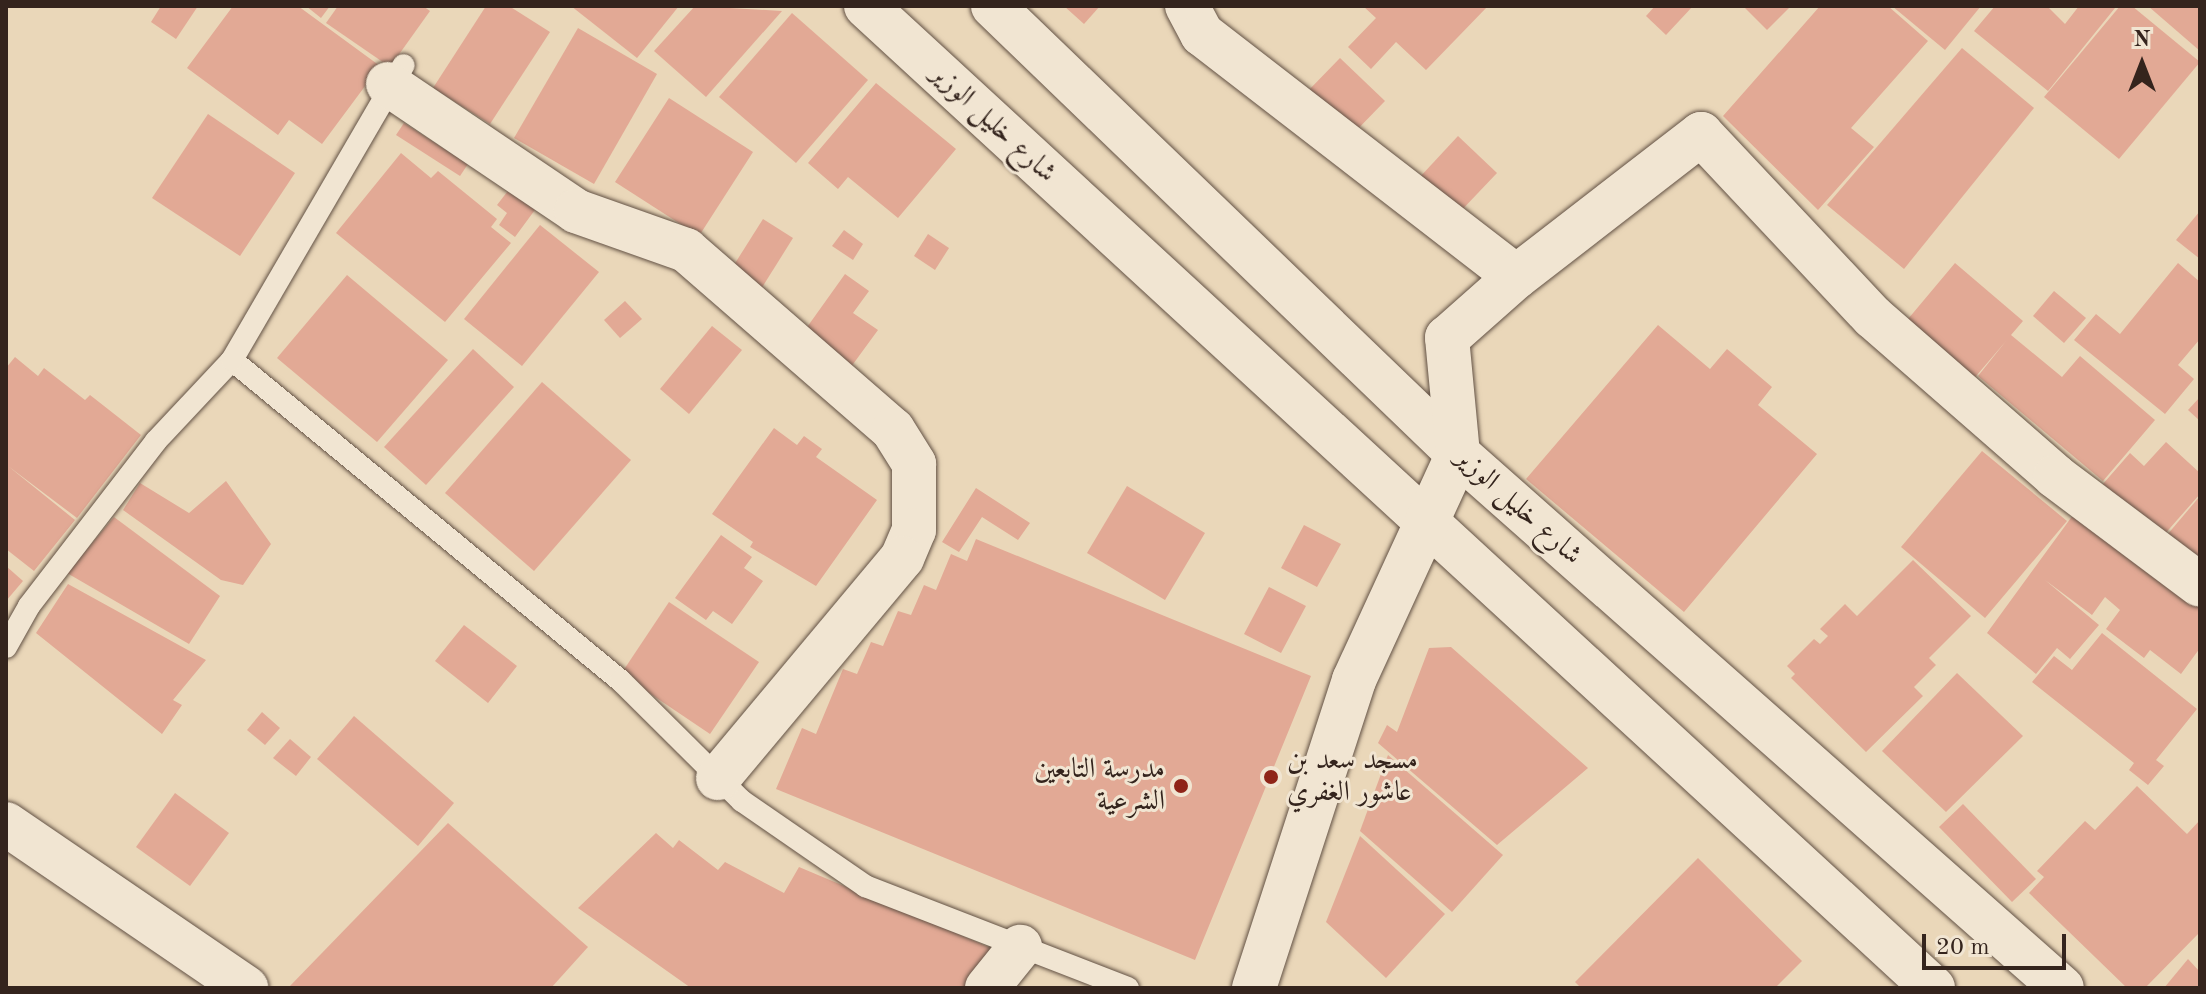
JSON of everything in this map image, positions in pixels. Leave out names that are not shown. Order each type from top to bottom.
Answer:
[{"type":"street","name":"شارع خليل الوزير","points":[[866,6],[1933,988]]},
{"type":"street","name":"شارع خليل الوزير","points":[[993,6],[1458,454],[2062,988]]},
{"type":"street","points":[[1187,6],[1202,34],[1516,277]]},
{"type":"street","points":[[396,74],[576,211],[686,250],[893,430],[914,464],[914,530],[902,558],[718,778]]},
{"type":"street","points":[[1254,988],[1354,680],[1458,454],[1447,338],[1516,277],[1701,134],[1873,317],[2055,476],[2200,585]]},
{"type":"street","points":[[6,824],[246,988]]},
{"type":"street","points":[[987,988],[1020,947]]},
{"type":"lane","points":[[6,647],[29,606],[156,441],[232,360],[396,74]]},
{"type":"lane","points":[[232,360],[621,681],[718,778],[865,886],[1128,988]]},
{"type":"building","points":[[161,6],[198,6],[176,39],[151,22]]},
{"type":"building","points":[[233,6],[298,6],[380,66],[322,144],[289,120],[278,135],[187,68]]},
{"type":"building","points":[[306,6],[330,6],[321,18]]},
{"type":"building","points":[[338,6],[423,6],[430,11],[390,67],[326,23]]},
{"type":"building","points":[[486,6],[509,6],[550,32],[490,124],[433,88]]},
{"type":"building","points":[[571,6],[679,6],[637,58]]},
{"type":"building","points":[[695,6],[782,11],[706,97],[654,51]]},
{"type":"building","points":[[1064,6],[1100,6],[1084,24]]},
{"type":"building","points":[[1363,6],[1488,6],[1426,70],[1396,42],[1371,69],[1348,47],[1376,18]]},
{"type":"building","points":[[1655,6],[1693,6],[1666,35],[1646,16]]},
{"type":"building","points":[[1743,6],[1791,6],[1767,30]]},
{"type":"building","points":[[1820,6],[1888,6],[1928,41],[1851,128],[1874,147],[1818,210],[1723,116]]},
{"type":"building","points":[[1892,6],[1981,6],[1945,50]]},
{"type":"building","points":[[1995,6],[2047,6],[2065,24],[2079,6],[2115,8],[2048,91],[1974,31]]},
{"type":"building","points":[[2120,6],[2132,6],[2200,62],[2119,159],[2044,97]]},
{"type":"building","points":[[2148,6],[2200,6],[2200,51]]},
{"type":"building","points":[[792,13],[868,80],[796,163],[719,97]]},
{"type":"building","points":[[578,28],[657,74],[594,184],[514,138]]},
{"type":"building","points":[[1962,48],[2034,108],[1904,269],[1827,205]]},
{"type":"building","points":[[1340,58],[1385,101],[1350,137],[1306,93]]},
{"type":"building","points":[[876,83],[956,149],[898,218],[848,177],[838,189],[808,163]]},
{"type":"building","points":[[669,98],[753,152],[699,236],[615,182]]},
{"type":"building","points":[[208,114],[295,173],[240,256],[152,198]]},
{"type":"building","points":[[404,123],[468,164],[460,176],[396,135]]},
{"type":"building","points":[[1458,136],[1497,173],[1458,214],[1419,178]]},
{"type":"building","points":[[401,153],[431,178],[438,171],[497,219],[491,227],[511,243],[445,322],[336,233]]},
{"type":"building","points":[[514,183],[540,203],[515,237],[499,225],[507,213],[497,205]]},
{"type":"building","points":[[2200,211],[2200,259],[2176,240]]},
{"type":"building","points":[[763,219],[793,238],[758,294],[727,276]]},
{"type":"building","points":[[540,225],[599,272],[522,366],[464,319]]},
{"type":"building","points":[[844,230],[863,244],[853,260],[832,246]]},
{"type":"building","points":[[928,234],[949,248],[935,270],[914,256]]},
{"type":"building","points":[[1955,263],[2023,321],[2011,335],[2062,377],[2080,356],[2155,420],[2103,481],[1978,376],[2006,341],[1971,382],[1903,325]]},
{"type":"building","points":[[2178,263],[2200,282],[2200,339],[2178,365],[2194,379],[2165,414],[2074,340],[2096,314],[2120,334]]},
{"type":"building","points":[[845,274],[869,291],[853,313],[878,330],[848,371],[800,337]]},
{"type":"building","points":[[347,275],[448,360],[377,442],[277,358]]},
{"type":"building","points":[[2054,291],[2086,318],[2064,343],[2033,316]]},
{"type":"building","points":[[625,301],[642,319],[620,338],[604,320]]},
{"type":"building","points":[[1658,325],[1710,369],[1727,349],[1772,387],[1758,405],[1817,454],[1684,612],[1526,479]]},
{"type":"building","points":[[712,326],[742,350],[689,414],[660,389]]},
{"type":"building","points":[[473,349],[514,387],[426,485],[384,447]]},
{"type":"building","points":[[15,357],[38,376],[44,368],[85,400],[90,395],[141,435],[77,518],[8,466],[75,520],[34,571],[6,549],[6,368]]},
{"type":"building","points":[[542,382],[631,460],[534,571],[445,493]]},
{"type":"building","points":[[2200,397],[2200,421],[2188,410]]},
{"type":"building","points":[[774,428],[797,445],[804,436],[822,449],[816,457],[877,500],[816,586],[750,547],[753,542],[712,514]]},
{"type":"building","points":[[2166,442],[2200,473],[2200,494],[2163,536],[2103,484],[2130,453],[2144,466]]},
{"type":"building","points":[[1982,451],[2067,521],[1985,618],[1901,547]]},
{"type":"building","points":[[226,481],[271,544],[243,585],[221,580],[123,510],[140,483],[189,513]]},
{"type":"building","points":[[1127,486],[1205,533],[1165,600],[1087,553]]},
{"type":"building","points":[[976,488],[1030,523],[1018,540],[982,517],[959,552],[942,542]]},
{"type":"building","points":[[2200,496],[2200,563],[2167,535]]},
{"type":"building","points":[[2076,511],[2200,590],[2200,648],[2181,674],[2150,650],[2144,658],[2106,629],[2120,610],[2105,597],[2092,615],[2045,580],[2099,625],[2070,659],[2057,648],[2036,674],[1987,633]]},
{"type":"building","points":[[114,517],[220,596],[189,644],[67,573]]},
{"type":"building","points":[[1304,525],[1341,544],[1317,587],[1281,568]]},
{"type":"building","points":[[721,535],[752,557],[744,568],[763,581],[732,624],[713,611],[706,620],[675,598]]},
{"type":"building","points":[[976,539],[1311,676],[1195,960],[776,789],[802,728],[816,734],[843,669],[857,674],[871,642],[883,646],[898,611],[911,615],[924,585],[936,590],[951,554],[967,561]]},
{"type":"building","points":[[1913,560],[1971,616],[1929,658],[1936,665],[1914,687],[1923,696],[1866,752],[1791,678],[1795,674],[1787,666],[1814,639],[1820,644],[1828,636],[1820,629],[1845,604],[1857,616]]},
{"type":"building","points":[[6,566],[23,581],[6,601]]},
{"type":"building","points":[[68,584],[206,660],[173,700],[182,705],[162,734],[36,633]]},
{"type":"building","points":[[1269,587],[1306,606],[1281,653],[1244,634]]},
{"type":"building","points":[[669,602],[759,662],[710,734],[621,674]]},
{"type":"building","points":[[464,625],[517,666],[488,703],[435,661]]},
{"type":"building","points":[[2102,633],[2197,709],[2156,760],[2164,766],[2148,785],[2129,770],[2134,763],[2032,682],[2054,656],[2072,670]]},
{"type":"building","points":[[1451,647],[1588,768],[1497,845],[1378,743],[1387,725],[1397,732],[1429,648]]},
{"type":"building","points":[[1957,673],[2023,736],[1946,812],[1882,751]]},
{"type":"building","points":[[262,712],[280,728],[265,745],[247,730]]},
{"type":"building","points":[[354,716],[454,803],[418,846],[317,759]]},
{"type":"building","points":[[290,739],[311,757],[296,776],[273,758]]},
{"type":"building","points":[[1388,755],[1503,855],[1452,912],[1360,831]]},
{"type":"building","points":[[2137,786],[2187,834],[2200,820],[2200,932],[2145,988],[2127,988],[2029,893],[2044,877],[2037,871],[2085,821],[2095,830]]},
{"type":"building","points":[[175,793],[229,833],[190,886],[136,847]]},
{"type":"building","points":[[1963,804],[2036,879],[2012,902],[1939,827]]},
{"type":"building","points":[[448,823],[588,947],[551,988],[288,988]]},
{"type":"building","points":[[656,833],[673,848],[679,840],[718,870],[725,862],[784,893],[799,867],[991,948],[973,988],[691,988],[578,908]]},
{"type":"building","points":[[1360,836],[1445,914],[1386,978],[1326,922]]},
{"type":"building","points":[[1698,858],[1802,961],[1775,988],[1581,988],[1575,982]]},
{"type":"building","points":[[2188,959],[2200,972],[2200,988],[2164,988]]},
{"type":"place","name":"مسجد سعد بن عاشور الغفري","points":[[1271,777]]},
{"type":"place","name":"مدرسة التابعين الشرعية","points":[[1181,786]]}]
